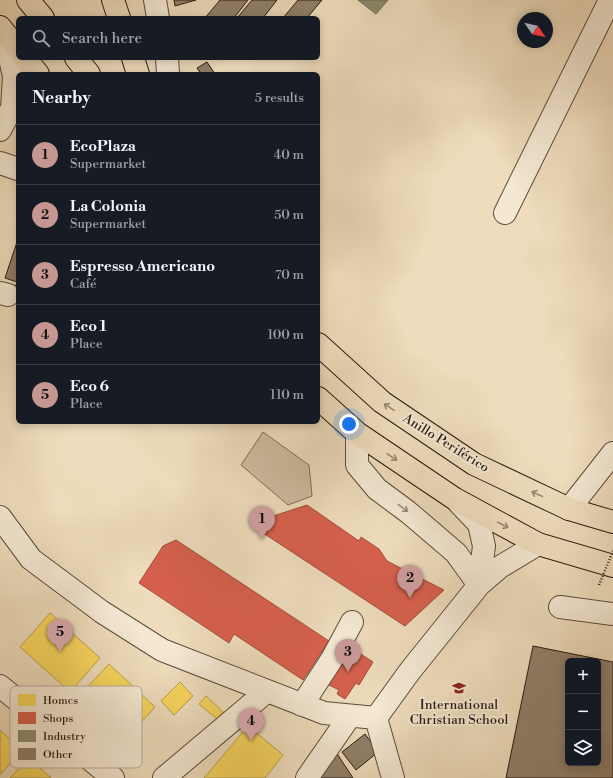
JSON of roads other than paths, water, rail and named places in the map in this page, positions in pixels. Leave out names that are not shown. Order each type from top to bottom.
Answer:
[{"type":"highway","points":[[28,0],[41,16]]},
{"type":"highway","points":[[113,0],[118,16]]},
{"type":"highway","points":[[2,30],[16,47]]},
{"type":"highway","points":[[27,60],[36,72]]},
{"type":"highway","points":[[78,60],[87,72]]},
{"type":"highway","points":[[134,60],[137,72]]},
{"type":"highway","name":"Anillo Periférico","points":[[320,346],[382,402],[474,464],[569,509],[613,522]]},
{"type":"highway","points":[[320,400],[357,433],[455,499],[538,544],[613,566]]},
{"type":"street","points":[[155,0],[158,16]]},
{"type":"street","points":[[505,212],[610,0]]},
{"type":"street","points":[[0,130],[12,108],[14,76],[2,30]]},
{"type":"street","points":[[167,60],[168,72]]},
{"type":"street","points":[[0,163],[16,168]]},
{"type":"street","points":[[357,433],[357,465],[377,489],[408,512],[456,553],[479,585]]},
{"type":"street","points":[[569,509],[613,453]]},
{"type":"street","points":[[455,499],[479,524],[484,546],[479,585]]},
{"type":"street","points":[[0,517],[31,559],[102,612],[162,650],[266,692],[324,713],[376,718]]},
{"type":"street","points":[[376,718],[413,667],[479,585],[500,567],[538,544]]},
{"type":"street","points":[[560,607],[613,614]]},
{"type":"street","points":[[302,705],[332,659],[352,622]]},
{"type":"street","points":[[0,686],[10,694]]},
{"type":"street","points":[[164,778],[266,692]]},
{"type":"street","points":[[306,778],[350,716]]},
{"type":"street","points":[[376,718],[393,778]]},
{"type":"street","points":[[101,768],[113,778]]},
{"type":"place","name":"EcoPlaza","points":[[262,539]]},
{"type":"place","name":"La Colonia","points":[[410,598]]},
{"type":"place","name":"Eco 6","points":[[60,652]]},
{"type":"place","name":"Espresso Americano","points":[[348,672]]},
{"type":"place","name":"International Christian School","points":[[459,688]]},
{"type":"place","name":"Eco 1","points":[[251,741]]}]
